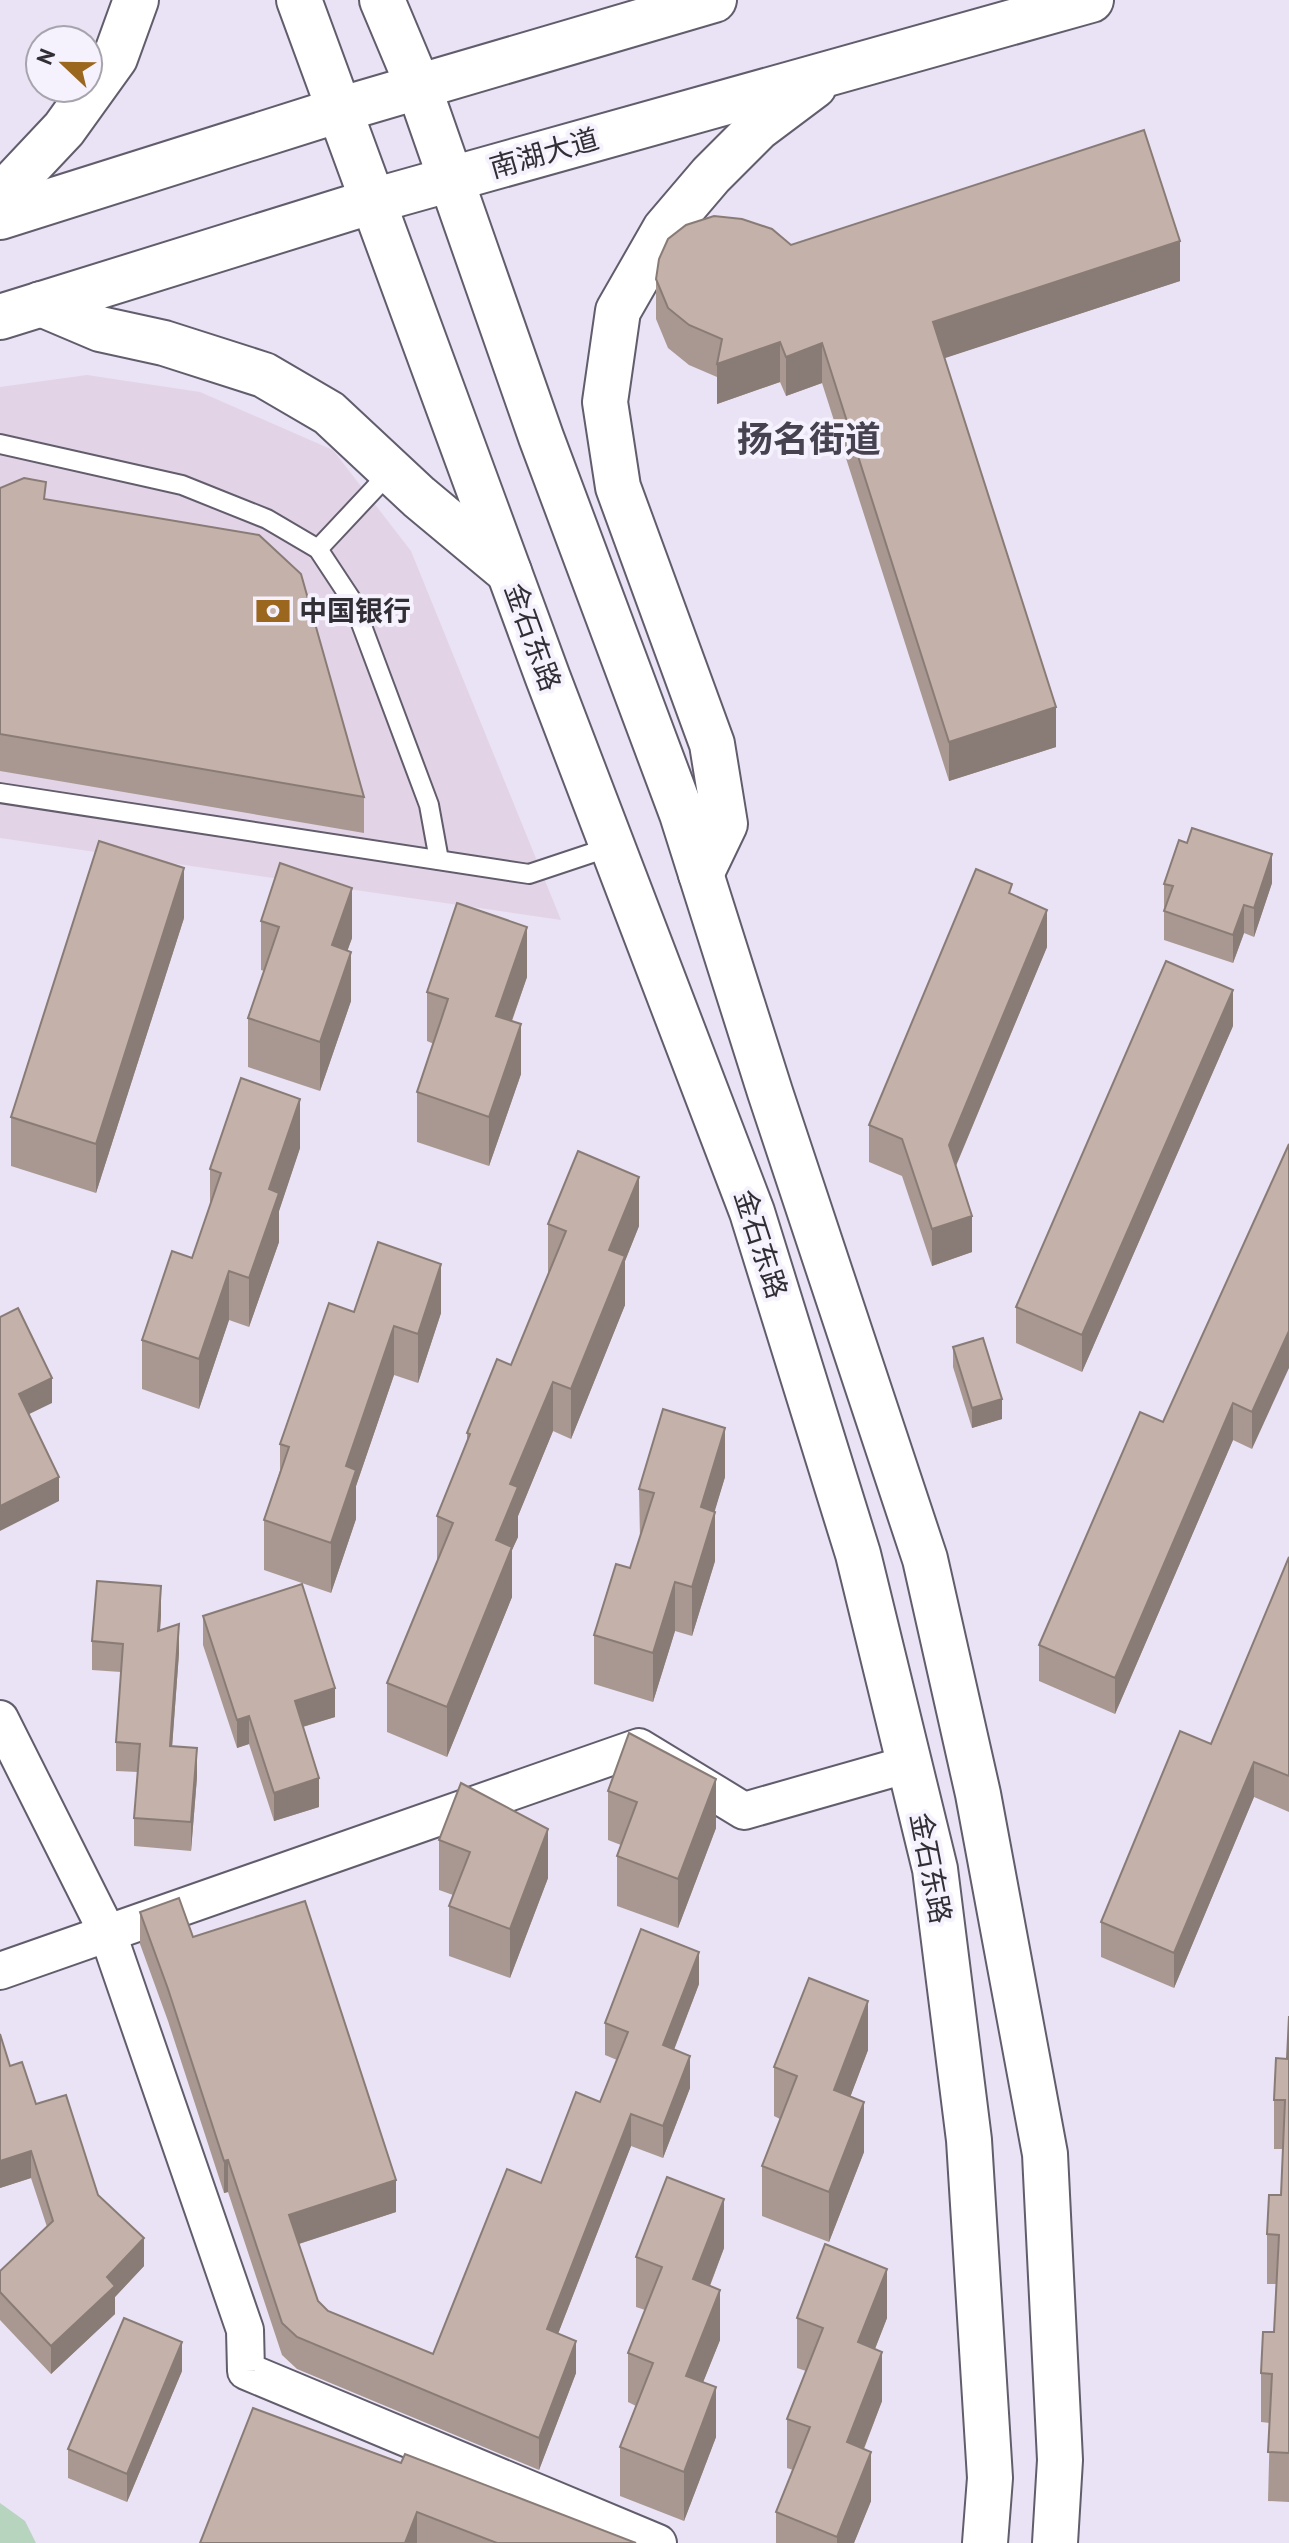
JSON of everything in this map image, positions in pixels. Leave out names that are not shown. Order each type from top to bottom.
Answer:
[{"type":"main road","points":[[0,197],[64,129],[115,58],[136,0]]},
{"type":"main road","name":"金石东路","points":[[299,0],[510,573],[752,1212],[858,1554],[935,1869],[969,2140],[990,2478],[985,2543]]},
{"type":"main road","name":"金石东路","points":[[382,0],[419,88],[541,437],[682,814],[770,1092],[925,1559],[978,1794],[1045,2154],[1060,2460],[1055,2543]]},
{"type":"main road","points":[[0,217],[339,110],[714,0]]},
{"type":"main road","name":"南湖大道","points":[[0,317],[373,201],[1091,0]]},
{"type":"main road","points":[[701,874],[725,824],[712,744],[618,487],[605,402],[618,311],[665,229],[702,186],[758,128],[830,73]]},
{"type":"main road","points":[[41,304],[100,329],[164,343],[264,375],[329,413],[419,497],[510,573]]},
{"type":"street","points":[[0,1719],[108,1934],[245,2330],[246,2371],[658,2543]]},
{"type":"street","points":[[0,1971],[639,1747],[744,1811],[909,1764]]},
{"type":"lane","points":[[0,444],[182,485],[267,519],[318,549],[353,602],[429,805],[439,860]]},
{"type":"lane","points":[[318,549],[392,470]]},
{"type":"lane","points":[[0,793],[529,874],[613,846]]},
{"type":"shaded area","points":[[87,375],[200,392],[333,450],[411,551],[561,920],[0,838],[0,387]]},
{"type":"green space","points":[[0,2503],[25,2521],[36,2543],[0,2543]]},
{"type":"building","points":[[1144,130],[1180,241],[933,322],[1056,707],[949,742],[822,343],[786,357],[780,342],[717,364],[722,339],[689,325],[668,308],[656,279],[659,259],[668,239],[686,225],[714,216],[742,219],[772,229],[791,245]]},
{"type":"building","points":[[24,478],[46,482],[44,499],[259,535],[301,574],[364,797],[0,734],[0,488]]},
{"type":"building","points":[[1192,828],[1272,854],[1254,908],[1244,905],[1233,935],[1164,911],[1173,886],[1164,884],[1179,840],[1187,843]]},
{"type":"building","points":[[99,841],[184,868],[96,1144],[11,1117]]},
{"type":"building","points":[[280,863],[352,888],[332,945],[351,952],[320,1042],[248,1018],[279,927],[261,921]]},
{"type":"building","points":[[976,869],[1012,884],[1009,893],[1047,910],[949,1145],[972,1216],[932,1229],[902,1139],[869,1125]]},
{"type":"building","points":[[457,903],[527,927],[496,1016],[521,1024],[489,1117],[417,1092],[448,999],[427,992]]},
{"type":"building","points":[[1166,961],[1233,990],[1082,1335],[1016,1307]]},
{"type":"building","points":[[241,1078],[300,1099],[269,1189],[279,1193],[249,1278],[229,1271],[199,1359],[142,1340],[172,1251],[192,1258],[221,1173],[210,1169]]},
{"type":"building","points":[[1289,1144],[1289,1331],[1252,1412],[1233,1403],[1115,1678],[1039,1645],[1140,1412],[1163,1422]]},
{"type":"building","points":[[578,1151],[639,1177],[609,1250],[625,1256],[571,1389],[553,1382],[510,1484],[518,1487],[496,1540],[512,1547],[447,1707],[387,1683],[453,1523],[437,1516],[470,1434],[467,1433],[497,1359],[511,1365],[566,1231],[548,1224]]},
{"type":"building","points":[[378,1242],[441,1264],[418,1334],[394,1326],[346,1466],[356,1470],[331,1543],[264,1520],[289,1447],[280,1444],[329,1303],[354,1312]]},
{"type":"building","points":[[18,1308],[52,1378],[19,1394],[59,1477],[0,1506],[0,1317]]},
{"type":"building","points":[[983,1338],[1002,1399],[972,1408],[953,1347]]},
{"type":"building","points":[[663,1409],[725,1428],[701,1507],[715,1512],[692,1587],[675,1582],[653,1653],[594,1635],[616,1564],[630,1568],[654,1493],[639,1489]]},
{"type":"building","points":[[1289,1557],[1289,1776],[1254,1762],[1174,1953],[1101,1922],[1180,1731],[1211,1744]]},
{"type":"building","points":[[97,1581],[161,1586],[158,1631],[179,1624],[170,1746],[197,1748],[191,1822],[134,1818],[140,1744],[116,1742],[123,1644],[92,1641]]},
{"type":"building","points":[[302,1584],[335,1688],[295,1701],[319,1778],[274,1793],[249,1716],[237,1720],[203,1616]]},
{"type":"building","points":[[629,1733],[716,1779],[678,1879],[617,1856],[637,1802],[608,1791]]},
{"type":"building","points":[[461,1783],[548,1829],[510,1929],[449,1906],[470,1852],[439,1840]]},
{"type":"building","points":[[179,1898],[193,1937],[305,1901],[396,2180],[289,2215],[318,2301],[328,2311],[433,2354],[507,2169],[541,2183],[576,2092],[600,2102],[628,2032],[605,2023],[641,1929],[699,1952],[663,2045],[690,2056],[663,2126],[631,2114],[547,2329],[576,2341],[539,2438],[297,2337],[282,2323],[140,1912]]},
{"type":"building","points":[[809,1978],[868,2001],[834,2090],[864,2102],[829,2192],[762,2166],[797,2076],[774,2067]]},
{"type":"building","points":[[1289,2016],[1289,2453],[1268,2452],[1272,2374],[1261,2373],[1263,2332],[1274,2332],[1279,2235],[1267,2234],[1269,2195],[1281,2195],[1285,2100],[1274,2100],[1276,2058],[1287,2059]]},
{"type":"building","points":[[0,2034],[10,2066],[22,2062],[36,2104],[66,2095],[98,2195],[144,2238],[107,2277],[115,2286],[51,2346],[0,2292],[0,2271],[53,2221],[31,2151],[0,2161]]},
{"type":"building","points":[[667,2177],[724,2199],[693,2279],[720,2290],[686,2376],[716,2387],[684,2472],[620,2447],[653,2363],[628,2353],[662,2267],[636,2257]]},
{"type":"building","points":[[825,2244],[887,2269],[858,2342],[882,2352],[847,2442],[871,2452],[837,2537],[776,2512],[810,2427],[787,2419],[823,2328],[797,2318]]},
{"type":"building","points":[[124,2318],[182,2342],[127,2474],[68,2449]]},
{"type":"building","points":[[253,2408],[401,2463],[405,2454],[636,2543],[497,2543],[417,2512],[405,2543],[200,2543]]},
{"type":"place","name":"中国银行","points":[[273,611]]},
{"type":"district","name":"扬名街道","points":[[809,439]]}]
